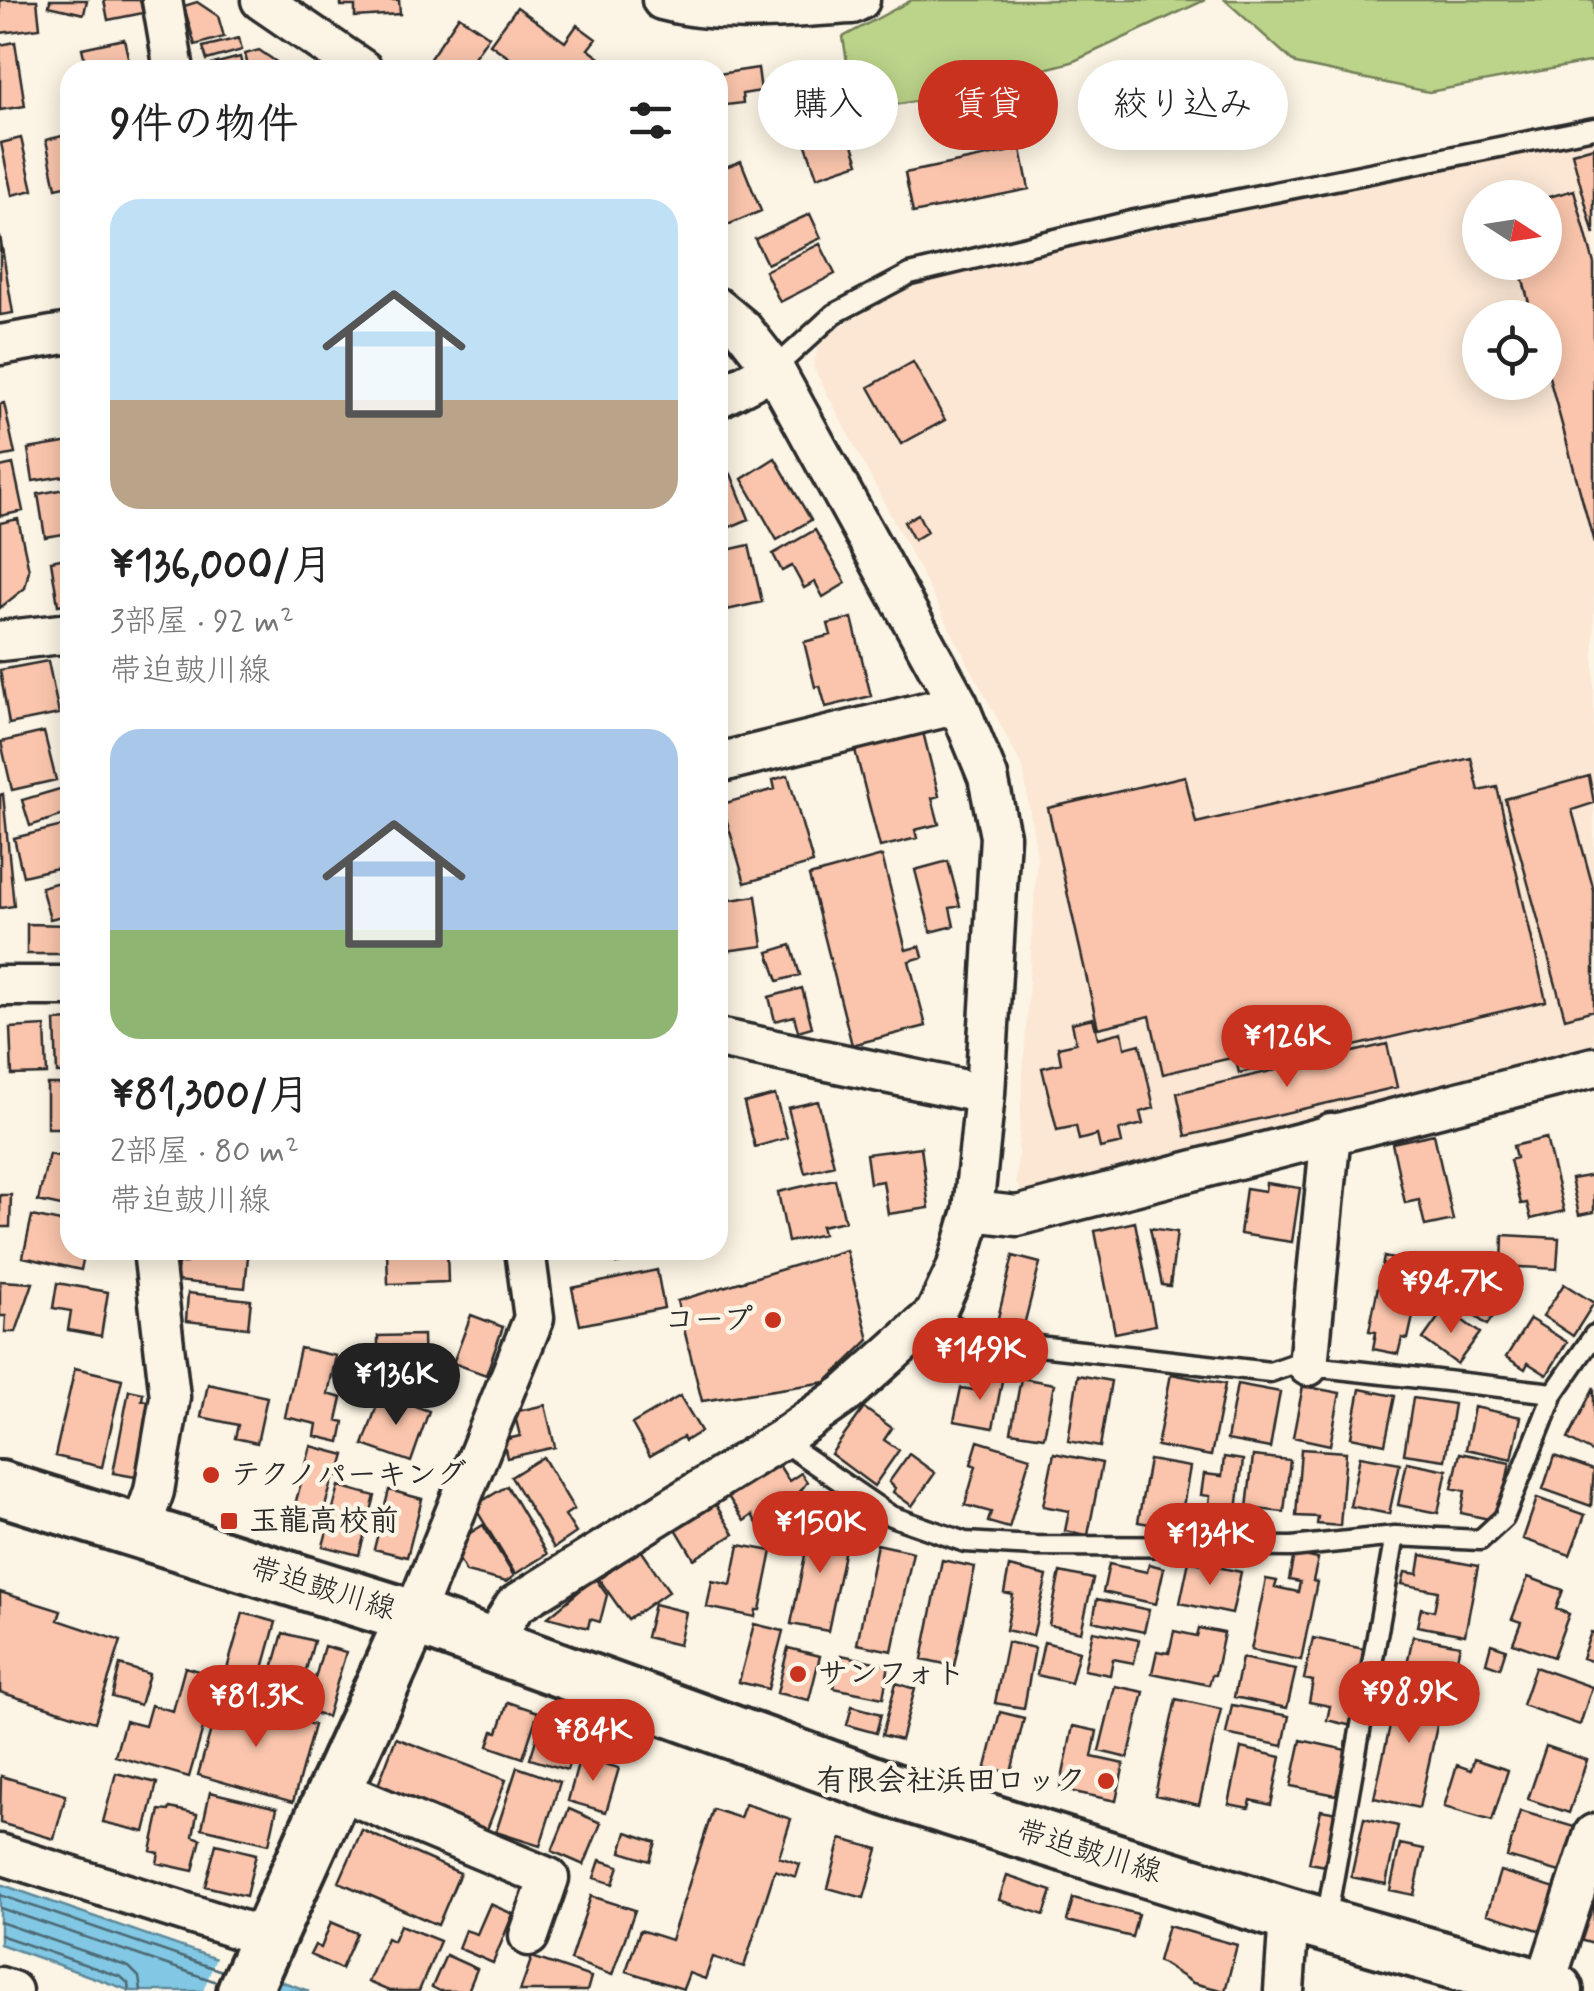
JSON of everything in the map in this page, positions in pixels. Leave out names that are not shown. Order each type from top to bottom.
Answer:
[{"type":"street","points":[[162,0],[172,60]]},
{"type":"street","points":[[261,0],[348,60]]},
{"type":"street","points":[[662,0],[682,6],[733,10],[852,4],[860,0]]},
{"type":"street","points":[[490,1645],[515,1605],[780,1440],[847,1393],[935,1314],[956,1269],[974,1211],[986,1094],[1000,836],[988,778],[958,704],[774,369],[728,316]]},
{"type":"street","points":[[0,345],[60,334]]},
{"type":"street","points":[[728,393],[774,369]]},
{"type":"street","points":[[0,641],[60,640]]},
{"type":"street","points":[[728,760],[958,704]]},
{"type":"street","points":[[0,986],[60,986]]},
{"type":"street","points":[[728,1040],[986,1094]]},
{"type":"street","points":[[974,1211],[1017,1216],[1594,1067]]},
{"type":"street","points":[[1308,1366],[1330,1133]]},
{"type":"street","points":[[140,1532],[154,1491],[170,1397],[154,1260]]},
{"type":"street","points":[[0,1854],[258,1959],[413,1617],[534,1318],[526,1260]]},
{"type":"street","name":"帯迫皷川線","points":[[0,1488],[413,1617],[897,1792],[1307,1920],[1550,1989]]},
{"type":"street","points":[[334,1788],[549,1878],[529,1936]]},
{"type":"street","points":[[1550,1989],[1594,1834]]},
{"type":"street","points":[[1284,1991],[1307,1920]]},
{"type":"street","points":[[0,1987],[12,1991]]},
{"type":"lane","points":[[774,369],[834,314],[910,274],[1135,220],[1594,128]]},
{"type":"lane","points":[[935,1314],[976,1339],[1270,1372],[1293,1364],[1554,1394]]},
{"type":"lane","points":[[780,1440],[891,1516],[964,1542],[1034,1546],[1292,1546],[1395,1536],[1480,1540],[1504,1518],[1554,1394],[1594,1335]]},
{"type":"lane","points":[[1307,1920],[1395,1536]]},
{"type":"shaded area","points":[[1594,137],[1594,1052],[1028,1201],[1016,1183],[1037,857],[1023,768],[813,367],[820,338],[904,290],[960,271]]},
{"type":"green space","points":[[912,0],[1205,0],[1058,66],[1058,60],[918,60],[918,101],[898,104],[898,60],[847,60],[843,37]]},
{"type":"green space","points":[[1225,0],[1594,0],[1594,61],[1429,92],[1296,64]]},
{"type":"water","points":[[0,1884],[309,1991],[131,1991],[0,1944]]},
{"type":"pier","points":[[218,1953],[278,1975],[271,1991],[203,1991]]},
{"type":"building","points":[[0,0],[37,0],[40,28],[0,33]]},
{"type":"building","points":[[50,0],[87,0],[84,14],[49,6]]},
{"type":"building","points":[[104,0],[140,0],[143,13],[108,20]]},
{"type":"building","points":[[341,0],[399,0],[400,14],[355,17],[355,6],[341,6]]},
{"type":"building","points":[[197,2],[218,16],[224,37],[195,45],[184,6]]},
{"type":"building","points":[[517,7],[565,42],[577,25],[596,39],[588,49],[603,60],[512,60],[490,44]]},
{"type":"building","points":[[459,16],[489,36],[472,60],[429,60]]},
{"type":"building","points":[[239,38],[242,50],[207,60],[203,47]]},
{"type":"building","points":[[124,39],[129,60],[85,60],[82,48]]},
{"type":"building","points":[[15,42],[25,106],[0,110],[0,45]]},
{"type":"building","points":[[259,50],[274,60],[246,60],[245,54]]},
{"type":"building","points":[[758,68],[758,91],[742,94],[743,103],[728,105],[728,72]]},
{"type":"building","points":[[60,136],[60,187],[56,188],[46,140]]},
{"type":"building","points":[[21,138],[33,190],[12,195],[1,143]]},
{"type":"building","points":[[1594,147],[1594,235],[1572,153]]},
{"type":"building","points":[[808,150],[855,150],[859,163],[817,177]]},
{"type":"building","points":[[1021,150],[1029,189],[913,213],[905,173]]},
{"type":"building","points":[[741,161],[761,211],[728,225],[728,166]]},
{"type":"building","points":[[1574,190],[1594,264],[1594,543],[1555,400],[1562,400],[1562,300],[1528,300],[1523,280],[1562,280],[1562,193]]},
{"type":"building","points":[[810,214],[821,238],[767,264],[755,239]]},
{"type":"building","points":[[0,236],[13,313],[0,315]]},
{"type":"building","points":[[820,244],[835,274],[780,302],[765,271]]},
{"type":"building","points":[[913,362],[945,420],[901,444],[869,387]]},
{"type":"building","points":[[4,403],[15,454],[0,457],[0,404]]},
{"type":"building","points":[[60,444],[60,477],[33,481],[28,449]]},
{"type":"building","points":[[775,458],[811,520],[777,540],[742,479]]},
{"type":"building","points":[[13,464],[23,511],[0,516],[0,467]]},
{"type":"building","points":[[731,474],[749,519],[728,528]]},
{"type":"building","points":[[60,490],[60,535],[45,537],[38,494]]},
{"type":"building","points":[[918,514],[927,532],[914,540],[904,522]]},
{"type":"building","points":[[18,519],[29,570],[25,588],[0,608],[0,523]]},
{"type":"building","points":[[815,530],[846,583],[823,597],[815,582],[804,588],[792,566],[782,571],[773,554]]},
{"type":"building","points":[[749,545],[762,602],[728,610],[728,550]]},
{"type":"building","points":[[60,559],[60,605],[58,605],[51,561]]},
{"type":"building","points":[[852,618],[871,696],[826,707],[820,686],[815,687],[804,642],[831,635],[828,624]]},
{"type":"building","points":[[48,661],[59,714],[9,724],[0,670]]},
{"type":"building","points":[[44,732],[56,780],[12,790],[1,742]]},
{"type":"building","points":[[923,732],[939,796],[932,798],[939,824],[915,830],[917,838],[880,847],[855,750]]},
{"type":"building","points":[[1471,758],[1479,791],[1497,787],[1546,1001],[1239,1073],[1235,1057],[1163,1074],[1150,1016],[1098,1028],[1048,808],[1185,776],[1196,823]]},
{"type":"building","points":[[788,775],[813,863],[745,883],[728,825],[728,802],[775,789],[773,780]]},
{"type":"building","points":[[1589,776],[1594,803],[1572,810],[1594,891],[1594,1010],[1565,1018],[1505,799]]},
{"type":"building","points":[[60,789],[60,816],[30,826],[22,800]]},
{"type":"building","points":[[3,794],[14,906],[0,908],[0,795]]},
{"type":"building","points":[[60,826],[60,867],[23,876],[14,838]]},
{"type":"building","points":[[882,856],[906,950],[920,946],[923,957],[909,961],[926,1026],[852,1045],[809,876]]},
{"type":"building","points":[[948,861],[960,906],[950,908],[954,926],[931,932],[915,870]]},
{"type":"building","points":[[60,882],[60,916],[50,919],[41,887]]},
{"type":"building","points":[[756,896],[763,946],[728,951],[728,900]]},
{"type":"building","points":[[27,924],[60,925],[60,954],[27,954]]},
{"type":"building","points":[[791,945],[800,975],[778,981],[768,952]]},
{"type":"building","points":[[802,988],[812,1027],[798,1031],[794,1016],[775,1021],[769,997]]},
{"type":"building","points":[[1093,1018],[1098,1038],[1122,1032],[1125,1048],[1140,1044],[1154,1108],[1140,1112],[1143,1124],[1119,1130],[1122,1143],[1100,1148],[1097,1135],[1079,1140],[1076,1126],[1057,1130],[1042,1068],[1061,1063],[1058,1047],[1076,1043],[1072,1023]]},
{"type":"building","points":[[55,1021],[60,1021],[60,1073],[57,1073]]},
{"type":"building","points":[[45,1026],[47,1074],[12,1075],[10,1028]]},
{"type":"building","points":[[1387,1044],[1397,1087],[1186,1136],[1177,1093]]},
{"type":"building","points":[[47,1084],[60,1084],[60,1128],[47,1128]]},
{"type":"building","points":[[775,1095],[787,1138],[755,1147],[744,1103]]},
{"type":"building","points":[[818,1101],[834,1165],[805,1173],[788,1108]]},
{"type":"building","points":[[1434,1134],[1453,1220],[1425,1226],[1419,1200],[1405,1203],[1392,1143]]},
{"type":"building","points":[[1546,1138],[1564,1211],[1531,1219],[1527,1203],[1521,1204],[1510,1160],[1516,1158],[1513,1146]]},
{"type":"building","points":[[921,1147],[929,1208],[888,1214],[883,1181],[870,1183],[866,1154]]},
{"type":"building","points":[[49,1154],[60,1157],[60,1206],[38,1201]]},
{"type":"building","points":[[1594,1175],[1594,1212],[1579,1215],[1571,1179]]},
{"type":"building","points":[[835,1179],[845,1221],[821,1226],[823,1234],[788,1242],[778,1192]]},
{"type":"building","points":[[1266,1183],[1300,1188],[1292,1242],[1240,1234],[1246,1188],[1265,1191]]},
{"type":"building","points":[[0,1195],[11,1195],[10,1227],[0,1227]]},
{"type":"building","points":[[32,1216],[60,1222],[60,1260],[83,1260],[81,1270],[23,1257]]},
{"type":"building","points":[[1135,1222],[1155,1325],[1115,1333],[1095,1231]]},
{"type":"building","points":[[1150,1228],[1177,1232],[1170,1286],[1162,1285]]},
{"type":"building","points":[[1503,1235],[1559,1238],[1557,1269],[1502,1266]]},
{"type":"building","name":"コープ","points":[[846,1250],[869,1340],[826,1382],[702,1401],[677,1301]]},
{"type":"building","points":[[1013,1256],[1040,1263],[1023,1329],[997,1322]]},
{"type":"building","points":[[1384,1257],[1430,1267],[1422,1304],[1416,1303],[1408,1339],[1402,1338],[1398,1354],[1373,1349],[1376,1332],[1369,1331]]},
{"type":"building","points":[[248,1260],[245,1288],[176,1281],[178,1263]]},
{"type":"building","points":[[387,1260],[447,1260],[448,1282],[388,1284]]},
{"type":"building","points":[[1482,1269],[1512,1290],[1487,1325],[1448,1296],[1465,1273],[1474,1279]]},
{"type":"building","points":[[657,1270],[664,1308],[580,1325],[572,1288]]},
{"type":"building","points":[[0,1281],[33,1283],[16,1332],[5,1332],[6,1316],[0,1316]]},
{"type":"building","points":[[57,1283],[108,1292],[101,1336],[68,1330],[71,1311],[53,1308]]},
{"type":"building","points":[[1564,1284],[1594,1303],[1573,1336],[1543,1316]]},
{"type":"building","points":[[188,1293],[251,1300],[248,1328],[186,1321]]},
{"type":"building","points":[[1445,1308],[1480,1333],[1457,1364],[1423,1339]]},
{"type":"building","points":[[471,1315],[503,1327],[486,1375],[453,1363]]},
{"type":"building","points":[[1530,1319],[1567,1342],[1547,1375],[1528,1363],[1525,1369],[1506,1357]]},
{"type":"building","points":[[423,1335],[424,1380],[378,1381],[378,1336]]},
{"type":"building","points":[[300,1348],[336,1356],[328,1394],[342,1398],[337,1420],[344,1422],[340,1442],[315,1436],[317,1424],[285,1417]]},
{"type":"building","points":[[964,1350],[980,1353],[976,1375],[960,1372]]},
{"type":"building","points":[[75,1368],[122,1379],[102,1467],[55,1456]]},
{"type":"building","points":[[984,1372],[1003,1376],[993,1428],[954,1421],[961,1388],[981,1391]]},
{"type":"building","points":[[1171,1374],[1225,1384],[1211,1456],[1157,1446]]},
{"type":"building","points":[[1078,1375],[1111,1381],[1100,1447],[1068,1441]]},
{"type":"building","points":[[1021,1378],[1054,1384],[1044,1437],[1011,1432]]},
{"type":"building","points":[[208,1384],[267,1397],[257,1443],[235,1438],[238,1425],[201,1417]]},
{"type":"building","points":[[1237,1384],[1280,1392],[1270,1448],[1227,1440]]},
{"type":"building","points":[[1303,1386],[1340,1393],[1330,1445],[1293,1437]]},
{"type":"building","points":[[1594,1387],[1594,1453],[1568,1439]]},
{"type":"building","points":[[1360,1389],[1395,1396],[1385,1444],[1351,1437]]},
{"type":"building","points":[[129,1390],[143,1393],[142,1400],[152,1402],[141,1478],[113,1473]]},
{"type":"building","points":[[381,1394],[429,1411],[411,1462],[363,1445]]},
{"type":"building","points":[[680,1396],[701,1431],[650,1456],[632,1424]]},
{"type":"building","points":[[1413,1398],[1454,1404],[1445,1460],[1404,1454]]},
{"type":"building","points":[[545,1405],[555,1447],[507,1458],[503,1440],[520,1436],[514,1412]]},
{"type":"building","points":[[1474,1407],[1521,1417],[1512,1459],[1466,1449]]},
{"type":"building","points":[[864,1408],[892,1428],[884,1440],[899,1450],[874,1486],[831,1454]]},
{"type":"building","points":[[978,1441],[1030,1457],[1009,1528],[988,1522],[991,1512],[965,1505],[976,1466],[971,1464]]},
{"type":"building","points":[[311,1446],[345,1455],[339,1476],[334,1475],[318,1531],[290,1523]]},
{"type":"building","points":[[1301,1449],[1346,1452],[1340,1526],[1317,1524],[1318,1517],[1296,1516]]},
{"type":"building","points":[[1054,1453],[1102,1463],[1088,1535],[1065,1531],[1069,1511],[1043,1506]]},
{"type":"building","points":[[1460,1453],[1510,1463],[1498,1521],[1461,1513],[1465,1491],[1452,1488]]},
{"type":"building","points":[[909,1454],[935,1473],[912,1506],[893,1492],[895,1488],[889,1482]]},
{"type":"building","points":[[1253,1456],[1290,1460],[1284,1512],[1247,1508]]},
{"type":"building","points":[[1360,1456],[1400,1463],[1389,1514],[1350,1506]]},
{"type":"building","points":[[1554,1456],[1594,1470],[1591,1506],[1543,1489]]},
{"type":"building","points":[[543,1457],[574,1509],[565,1515],[576,1533],[554,1548],[511,1477]]},
{"type":"building","points":[[1224,1457],[1243,1460],[1235,1528],[1206,1525],[1210,1496],[1201,1495],[1204,1474],[1222,1476]]},
{"type":"building","points":[[1149,1460],[1190,1467],[1179,1529],[1138,1522]]},
{"type":"building","points":[[777,1462],[789,1481],[801,1473],[807,1482],[766,1538],[752,1515],[744,1521],[727,1495]]},
{"type":"building","points":[[1407,1462],[1447,1470],[1438,1513],[1398,1505]]},
{"type":"building","points":[[339,1486],[375,1496],[359,1555],[323,1546]]},
{"type":"building","points":[[507,1486],[547,1554],[515,1574],[474,1506]]},
{"type":"building","points":[[389,1490],[422,1499],[407,1557],[374,1549]]},
{"type":"building","points":[[1537,1498],[1585,1515],[1570,1555],[1523,1539]]},
{"type":"building","points":[[714,1502],[734,1534],[694,1559],[675,1527]]},
{"type":"building","points":[[812,1521],[849,1529],[828,1631],[791,1624]]},
{"type":"building","points":[[483,1525],[514,1576],[506,1582],[466,1572],[451,1545]]},
{"type":"building","points":[[877,1544],[913,1552],[892,1651],[857,1644]]},
{"type":"building","points":[[739,1545],[772,1551],[760,1610],[756,1610],[755,1617],[707,1607],[712,1581],[731,1585]]},
{"type":"building","points":[[641,1550],[669,1591],[628,1620],[599,1579]]},
{"type":"building","points":[[1294,1554],[1318,1559],[1301,1660],[1251,1650],[1266,1579],[1277,1581],[1275,1587],[1298,1592],[1300,1582],[1289,1580]]},
{"type":"building","points":[[1421,1555],[1478,1566],[1465,1635],[1417,1626],[1421,1608],[1434,1611],[1438,1591],[1402,1584],[1405,1572],[1418,1574]]},
{"type":"building","points":[[942,1560],[975,1567],[954,1666],[922,1659]]},
{"type":"building","points":[[1189,1561],[1241,1572],[1232,1614],[1180,1603]]},
{"type":"building","points":[[1109,1564],[1147,1572],[1149,1564],[1164,1568],[1156,1604],[1103,1592]]},
{"type":"building","points":[[1009,1567],[1047,1576],[1033,1636],[1006,1630],[1013,1595],[1004,1593]]},
{"type":"building","points":[[1060,1572],[1093,1579],[1081,1632],[1049,1625]]},
{"type":"building","points":[[1528,1577],[1563,1590],[1556,1609],[1569,1614],[1553,1657],[1513,1643],[1521,1622],[1512,1619]]},
{"type":"building","points":[[595,1578],[607,1595],[600,1622],[590,1619],[588,1628],[548,1617]]},
{"type":"building","points":[[0,1592],[61,1611],[58,1620],[121,1641],[95,1722],[0,1692]]},
{"type":"building","points":[[1097,1599],[1149,1610],[1144,1632],[1093,1621]]},
{"type":"building","points":[[654,1604],[686,1612],[679,1645],[646,1637]]},
{"type":"building","points":[[243,1613],[276,1622],[257,1690],[233,1683],[236,1672],[227,1669]]},
{"type":"building","points":[[754,1624],[783,1631],[768,1689],[739,1682]]},
{"type":"building","points":[[1199,1628],[1224,1633],[1209,1685],[1152,1673],[1157,1651],[1169,1653],[1174,1631],[1197,1636]]},
{"type":"building","points":[[1093,1631],[1139,1640],[1134,1663],[1113,1659],[1110,1675],[1084,1670]]},
{"type":"building","points":[[1591,1632],[1594,1633],[1594,1662],[1582,1658]]},
{"type":"building","points":[[283,1633],[314,1641],[298,1699],[267,1690]]},
{"type":"building","points":[[1413,1636],[1460,1645],[1452,1682],[1405,1673]]},
{"type":"building","points":[[1313,1638],[1368,1650],[1352,1726],[1327,1720],[1330,1706],[1309,1702],[1313,1681],[1304,1679]]},
{"type":"building","points":[[1007,1642],[1035,1648],[1024,1708],[995,1703]]},
{"type":"building","points":[[1044,1642],[1079,1651],[1071,1683],[1037,1675]]},
{"type":"building","points":[[1491,1644],[1506,1649],[1500,1668],[1486,1663]]},
{"type":"building","points":[[324,1646],[346,1652],[327,1717],[306,1711]]},
{"type":"building","name":"サンフォト","points":[[788,1648],[820,1656],[809,1700],[777,1693]]},
{"type":"building","points":[[841,1655],[889,1665],[883,1698],[834,1688]]},
{"type":"building","points":[[1242,1658],[1296,1669],[1287,1708],[1234,1697]]},
{"type":"building","points":[[120,1665],[149,1674],[140,1705],[112,1697]]},
{"type":"building","points":[[185,1667],[218,1677],[189,1777],[115,1756],[125,1721],[145,1726],[151,1705],[173,1711]]},
{"type":"building","points":[[1535,1667],[1592,1687],[1580,1725],[1522,1705]]},
{"type":"building","points":[[896,1683],[915,1689],[901,1740],[882,1735]]},
{"type":"building","points":[[1399,1685],[1444,1694],[1419,1808],[1374,1798]]},
{"type":"building","points":[[1115,1686],[1144,1692],[1128,1758],[1099,1751]]},
{"type":"building","points":[[220,1698],[314,1725],[293,1802],[198,1775]]},
{"type":"building","points":[[1176,1699],[1221,1709],[1199,1805],[1155,1795]]},
{"type":"building","points":[[508,1702],[538,1712],[523,1758],[488,1746],[493,1731],[498,1732]]},
{"type":"building","points":[[1232,1705],[1289,1716],[1283,1746],[1226,1734]]},
{"type":"building","points":[[852,1706],[881,1714],[876,1733],[847,1725]]},
{"type":"building","points":[[1000,1712],[1024,1718],[1011,1773],[986,1767]]},
{"type":"building","points":[[544,1714],[581,1726],[567,1770],[530,1759]]},
{"type":"building","points":[[1073,1726],[1097,1731],[1092,1757],[1124,1764],[1116,1801],[1060,1789]]},
{"type":"building","points":[[396,1738],[506,1780],[485,1835],[375,1793]]},
{"type":"building","points":[[1301,1740],[1346,1750],[1336,1795],[1291,1786]]},
{"type":"building","points":[[1546,1746],[1587,1760],[1569,1813],[1528,1799]]},
{"type":"building","points":[[1241,1748],[1281,1757],[1271,1805],[1251,1800],[1249,1808],[1229,1804]]},
{"type":"building","points":[[580,1757],[619,1768],[606,1812],[568,1801]]},
{"type":"building","points":[[1474,1759],[1508,1770],[1492,1821],[1444,1807],[1457,1765],[1471,1770]]},
{"type":"building","points":[[517,1767],[560,1782],[540,1846],[496,1832]]},
{"type":"building","points":[[116,1773],[157,1783],[145,1832],[103,1822]]},
{"type":"building","points":[[1,1776],[66,1795],[54,1839],[0,1823]]},
{"type":"building","points":[[210,1792],[277,1808],[269,1844],[202,1828]]},
{"type":"building","points":[[745,1804],[791,1819],[779,1857],[800,1864],[796,1877],[775,1870],[744,1967],[713,1957],[705,1979],[689,1973],[683,1989],[626,1971],[640,1930],[671,1940],[713,1809],[740,1818]]},
{"type":"building","points":[[170,1808],[197,1814],[193,1836],[201,1839],[193,1871],[157,1863],[159,1853],[151,1851],[160,1810]]},
{"type":"building","points":[[569,1809],[601,1823],[584,1865],[552,1851]]},
{"type":"building","points":[[1321,1810],[1337,1813],[1326,1866],[1309,1863]]},
{"type":"building","points":[[1520,1811],[1581,1829],[1567,1874],[1507,1857]]},
{"type":"building","points":[[1364,1818],[1398,1826],[1386,1884],[1351,1877]]},
{"type":"building","points":[[362,1830],[460,1873],[438,1925],[339,1882]]},
{"type":"building","points":[[627,1832],[656,1842],[650,1861],[621,1852]]},
{"type":"building","points":[[841,1839],[878,1849],[864,1898],[828,1888]]},
{"type":"building","points":[[216,1844],[256,1854],[246,1896],[205,1886]]},
{"type":"building","points":[[1400,1844],[1424,1849],[1414,1895],[1390,1890]]},
{"type":"building","points":[[600,1860],[619,1866],[613,1884],[594,1878]]},
{"type":"building","points":[[1500,1871],[1559,1889],[1545,1932],[1487,1914]]},
{"type":"building","points":[[1007,1876],[1052,1891],[1044,1915],[999,1900]]},
{"type":"building","points":[[1594,1877],[1594,1944],[1572,1938]]},
{"type":"building","points":[[591,1896],[635,1910],[612,1975],[570,1960]]},
{"type":"building","points":[[1073,1898],[1138,1914],[1132,1937],[1067,1921]]},
{"type":"building","points":[[490,1904],[513,1914],[493,1963],[458,1948],[465,1930],[477,1934]]},
{"type":"building","points":[[331,1922],[357,1933],[341,1969],[310,1955],[315,1945],[321,1948]]},
{"type":"building","points":[[400,1925],[440,1941],[419,1991],[389,1991],[368,1982],[387,1938],[393,1941]]},
{"type":"building","points":[[1168,1926],[1237,1945],[1225,1991],[1193,1983],[1158,1961]]},
{"type":"building","points":[[446,1955],[477,1969],[468,1991],[440,1991],[432,1987]]},
{"type":"building","points":[[532,1957],[591,1977],[587,1991],[520,1991]]},
{"type":"place","name":"コープ","points":[[773,1320]]},
{"type":"place","name":"テクノパーキング","points":[[211,1475]]},
{"type":"place","name":"玉龍高校前","points":[[229,1521]]},
{"type":"place","name":"サンフォト","points":[[798,1674]]},
{"type":"place","name":"有限会社浜田ロック","points":[[1106,1781]]}]
